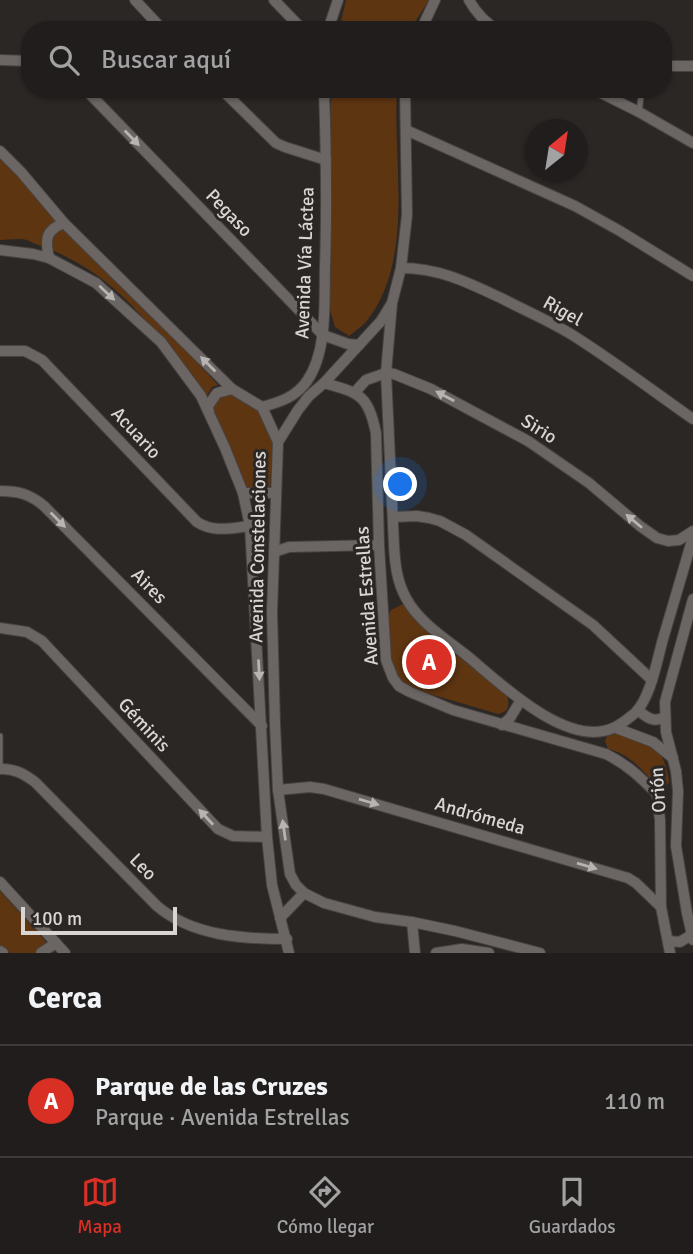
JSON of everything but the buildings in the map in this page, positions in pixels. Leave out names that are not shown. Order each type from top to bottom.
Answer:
[{"type":"street","points":[[135,0],[155,21]]},
{"type":"street","points":[[274,0],[294,21]]},
{"type":"street","points":[[331,21],[338,0]]},
{"type":"street","points":[[425,21],[435,0]]},
{"type":"street","points":[[469,0],[474,10],[486,21]]},
{"type":"street","points":[[0,60],[21,61]]},
{"type":"street","points":[[672,66],[693,66]]},
{"type":"street","name":"Pegaso","points":[[94,98],[323,335]]},
{"type":"street","points":[[230,98],[276,143],[326,160]]},
{"type":"street","name":"Avenida Vía Láctea","points":[[262,407],[282,401],[300,389],[317,362],[323,335],[327,205],[324,98]]},
{"type":"street","name":"Avenida Estrellas","points":[[405,98],[407,215],[401,268],[393,303],[386,373],[396,568],[400,586],[422,619],[521,700],[546,717],[565,726],[578,729],[611,729],[653,742],[673,758]]},
{"type":"street","points":[[611,98],[693,142]]},
{"type":"street","points":[[406,130],[575,206],[620,230],[693,276]]},
{"type":"street","points":[[0,151],[64,223],[233,390],[262,407]]},
{"type":"street","points":[[49,258],[46,245],[48,236],[54,227],[64,223]]},
{"type":"street","name":"Avenida Constelaciones","points":[[0,250],[49,258],[96,283],[161,342],[201,396],[243,493],[250,526],[267,837],[272,885],[289,953]]},
{"type":"street","name":"Rigel","points":[[401,268],[430,270],[458,278],[573,335],[693,419]]},
{"type":"street","name":"Avenida Estrellas","points":[[359,345],[382,321],[393,303]]},
{"type":"street","points":[[323,335],[359,345]]},
{"type":"street","points":[[278,442],[309,396],[359,345]]},
{"type":"street","name":"Acuario","points":[[0,351],[30,352],[42,360],[197,522],[217,530],[250,526]]},
{"type":"street","points":[[324,383],[355,392],[366,380],[386,373]]},
{"type":"street","name":"Sirio","points":[[386,373],[431,388],[528,442],[589,483],[657,538],[679,540],[693,531]]},
{"type":"street","points":[[209,413],[208,406],[217,393],[233,390]]},
{"type":"street","name":"Avenida Estrellas","points":[[355,392],[369,409],[376,433],[386,660],[399,686],[453,709],[606,754],[634,771],[657,794]]},
{"type":"street","name":"Avenida Constelaciones","points":[[262,407],[278,442],[273,624],[278,790],[290,874],[304,893]]},
{"type":"street","name":"Aires","points":[[0,491],[22,492],[44,506],[262,726]]},
{"type":"street","points":[[243,493],[276,493]]},
{"type":"street","points":[[393,517],[429,518],[466,535],[593,625],[652,680]]},
{"type":"street","points":[[606,754],[601,741],[611,729],[638,710],[652,680],[693,537]]},
{"type":"street","points":[[274,552],[289,547],[379,545]]},
{"type":"street","name":"Orión","points":[[692,937],[690,911],[676,846],[678,791],[666,732],[665,702],[693,599]]},
{"type":"street","points":[[383,609],[407,600]]},
{"type":"street","name":"Géminis","points":[[0,628],[27,632],[42,641],[213,825],[233,836],[267,837]]},
{"type":"street","points":[[502,725],[510,718],[521,700]]},
{"type":"street","points":[[638,710],[649,719],[665,717]]},
{"type":"street","name":"Leo","points":[[0,769],[24,774],[34,782],[157,906],[174,919],[237,937],[287,939]]},
{"type":"street","name":"Andrómeda","points":[[278,790],[310,787],[324,789],[628,878],[661,907]]},
{"type":"street","points":[[657,794],[678,791]]},
{"type":"street","name":"Orión","points":[[657,794],[661,907],[669,947]]},
{"type":"street","points":[[0,882],[65,953]]},
{"type":"street","points":[[281,918],[304,893],[318,901],[375,917],[412,922],[540,953]]},
{"type":"street","points":[[412,922],[415,953]]},
{"type":"street","points":[[669,947],[692,937]]},
{"type":"street","points":[[41,953],[56,943]]},
{"type":"street","points":[[436,953],[462,949],[489,953]]},
{"type":"lane","points":[[639,112],[641,98]]},
{"type":"lane","points":[[0,736],[0,769]]},
{"type":"shaded area","points":[[346,0],[429,0],[416,21],[341,21]]},
{"type":"shaded area","points":[[331,98],[397,98],[398,210],[391,269],[381,297],[366,322],[349,336],[335,327],[330,310]]},
{"type":"shaded area","points":[[0,153],[218,385],[212,387],[205,399],[136,309],[95,274],[70,259],[27,240],[0,240]]},
{"type":"shaded area","points":[[231,391],[257,407],[273,437],[270,489],[247,490],[220,431],[214,399]]},
{"type":"shaded area","points":[[403,604],[422,626],[507,695],[506,710],[498,714],[410,688],[400,682],[391,666],[388,614]]},
{"type":"shaded area","points":[[614,730],[645,741],[658,751],[667,769],[669,782],[664,789],[658,788],[630,759],[608,749],[605,741],[609,732]]},
{"type":"shaded area","points":[[0,891],[47,943],[36,953],[11,953],[0,947]]},
{"type":"place","name":"Parque de las Cruzes","points":[[429,662]]}]
